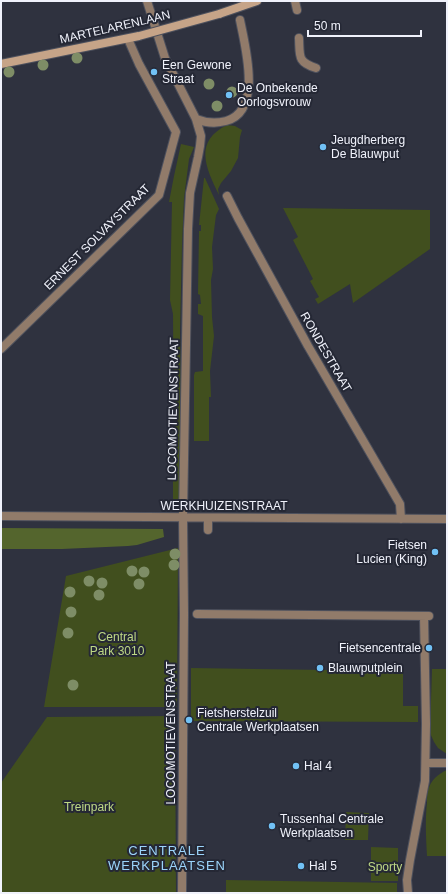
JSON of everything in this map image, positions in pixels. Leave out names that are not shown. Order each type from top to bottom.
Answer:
[{"type":"street","name":"LOCOMOTIEVENSTRAAT","points":[[147,1],[165,58],[196,119],[201,136],[190,193],[188,229],[183,517],[184,622],[182,893]]},
{"type":"street","name":"MARTELARENLAAN","points":[[1,64],[128,39],[219,14],[256,1]]},
{"type":"street","points":[[295,1],[297,10]]},
{"type":"street","points":[[196,119],[208,123],[224,122],[236,116],[244,107],[248,94],[249,76],[248,59],[240,20]]},
{"type":"street","points":[[299,38],[300,56],[304,62],[316,68]]},
{"type":"street","name":"ERNEST SOLVAYSTRAAT","points":[[1,349],[159,195],[176,132],[140,65],[128,39]]},
{"type":"street","name":"RONDESTRAAT","points":[[227,196],[308,346],[400,504],[401,519]]},
{"type":"street","name":"WERKHUIZENSTRAAT","points":[[1,516],[447,519]]},
{"type":"street","points":[[208,518],[208,530]]},
{"type":"street","points":[[197,614],[427,616],[425,780],[410,860],[407,880],[408,893]]},
{"type":"street","points":[[426,763],[447,763]]},
{"type":"green space","points":[[227,125],[235,126],[242,130],[238,158],[231,171],[221,183],[218,189],[219,195],[210,175],[205,156],[206,148],[210,139],[216,132]]},
{"type":"green space","points":[[181,144],[194,147],[189,159],[184,198],[180,332],[181,405],[179,499],[177,504],[173,505],[173,314],[170,300],[172,202],[169,202]]},
{"type":"green space","points":[[204,178],[219,209],[216,215],[212,247],[213,269],[211,280],[214,336],[210,371],[211,397],[209,397],[209,441],[194,441],[194,375],[195,372],[203,371],[203,316],[198,314],[198,304],[201,304],[200,295],[198,294],[199,231],[201,231],[201,225],[199,225]]},
{"type":"green space","points":[[283,208],[430,210],[430,249],[353,303],[350,284],[318,304],[315,299],[319,297],[310,281],[313,279],[293,240],[298,237]]},
{"type":"green space","points":[[1,528],[163,529],[164,537],[137,545],[128,546],[62,549],[1,549]]},
{"type":"green space","name":"Central Park 3010","points":[[178,548],[177,707],[44,707],[66,576]]},
{"type":"green space","points":[[191,668],[403,671],[403,706],[418,706],[418,722],[191,721]]},
{"type":"green space","points":[[432,669],[447,669],[447,754],[438,748],[430,733]]},
{"type":"green space","name":"Treinpark","points":[[175,716],[176,893],[1,893],[1,783],[47,717]]},
{"type":"green space","points":[[447,770],[447,856],[427,856],[426,822],[428,790],[435,778]]},
{"type":"green space","points":[[346,812],[369,813],[368,840],[345,840]]},
{"type":"green space","name":"Sporty","points":[[371,847],[398,848],[398,881],[371,881]]},
{"type":"green space","points":[[226,880],[397,883],[397,893],[226,893]]},
{"type":"place","name":"Een Gewone Straat","points":[[154,72]]},
{"type":"place","name":"De Onbekende Oorlogsvrouw","points":[[229,95]]},
{"type":"place","name":"Jeugdherberg De Blauwput","points":[[323,147]]},
{"type":"place","name":"Fietsen Lucien (King)","points":[[435,552]]},
{"type":"place","name":"Fietsencentrale","points":[[429,648]]},
{"type":"place","name":"Blauwputplein","points":[[320,668]]},
{"type":"place","name":"Fietsherstelzuil Centrale Werkplaatsen","points":[[189,720]]},
{"type":"place","name":"Hal 4","points":[[296,766]]},
{"type":"place","name":"Tussenhal Centrale Werkplaatsen","points":[[272,826]]},
{"type":"place","name":"Hal 5","points":[[301,866]]},
{"type":"district","name":"CENTRALE WERKPLAATSEN","points":[[167,858]]}]
